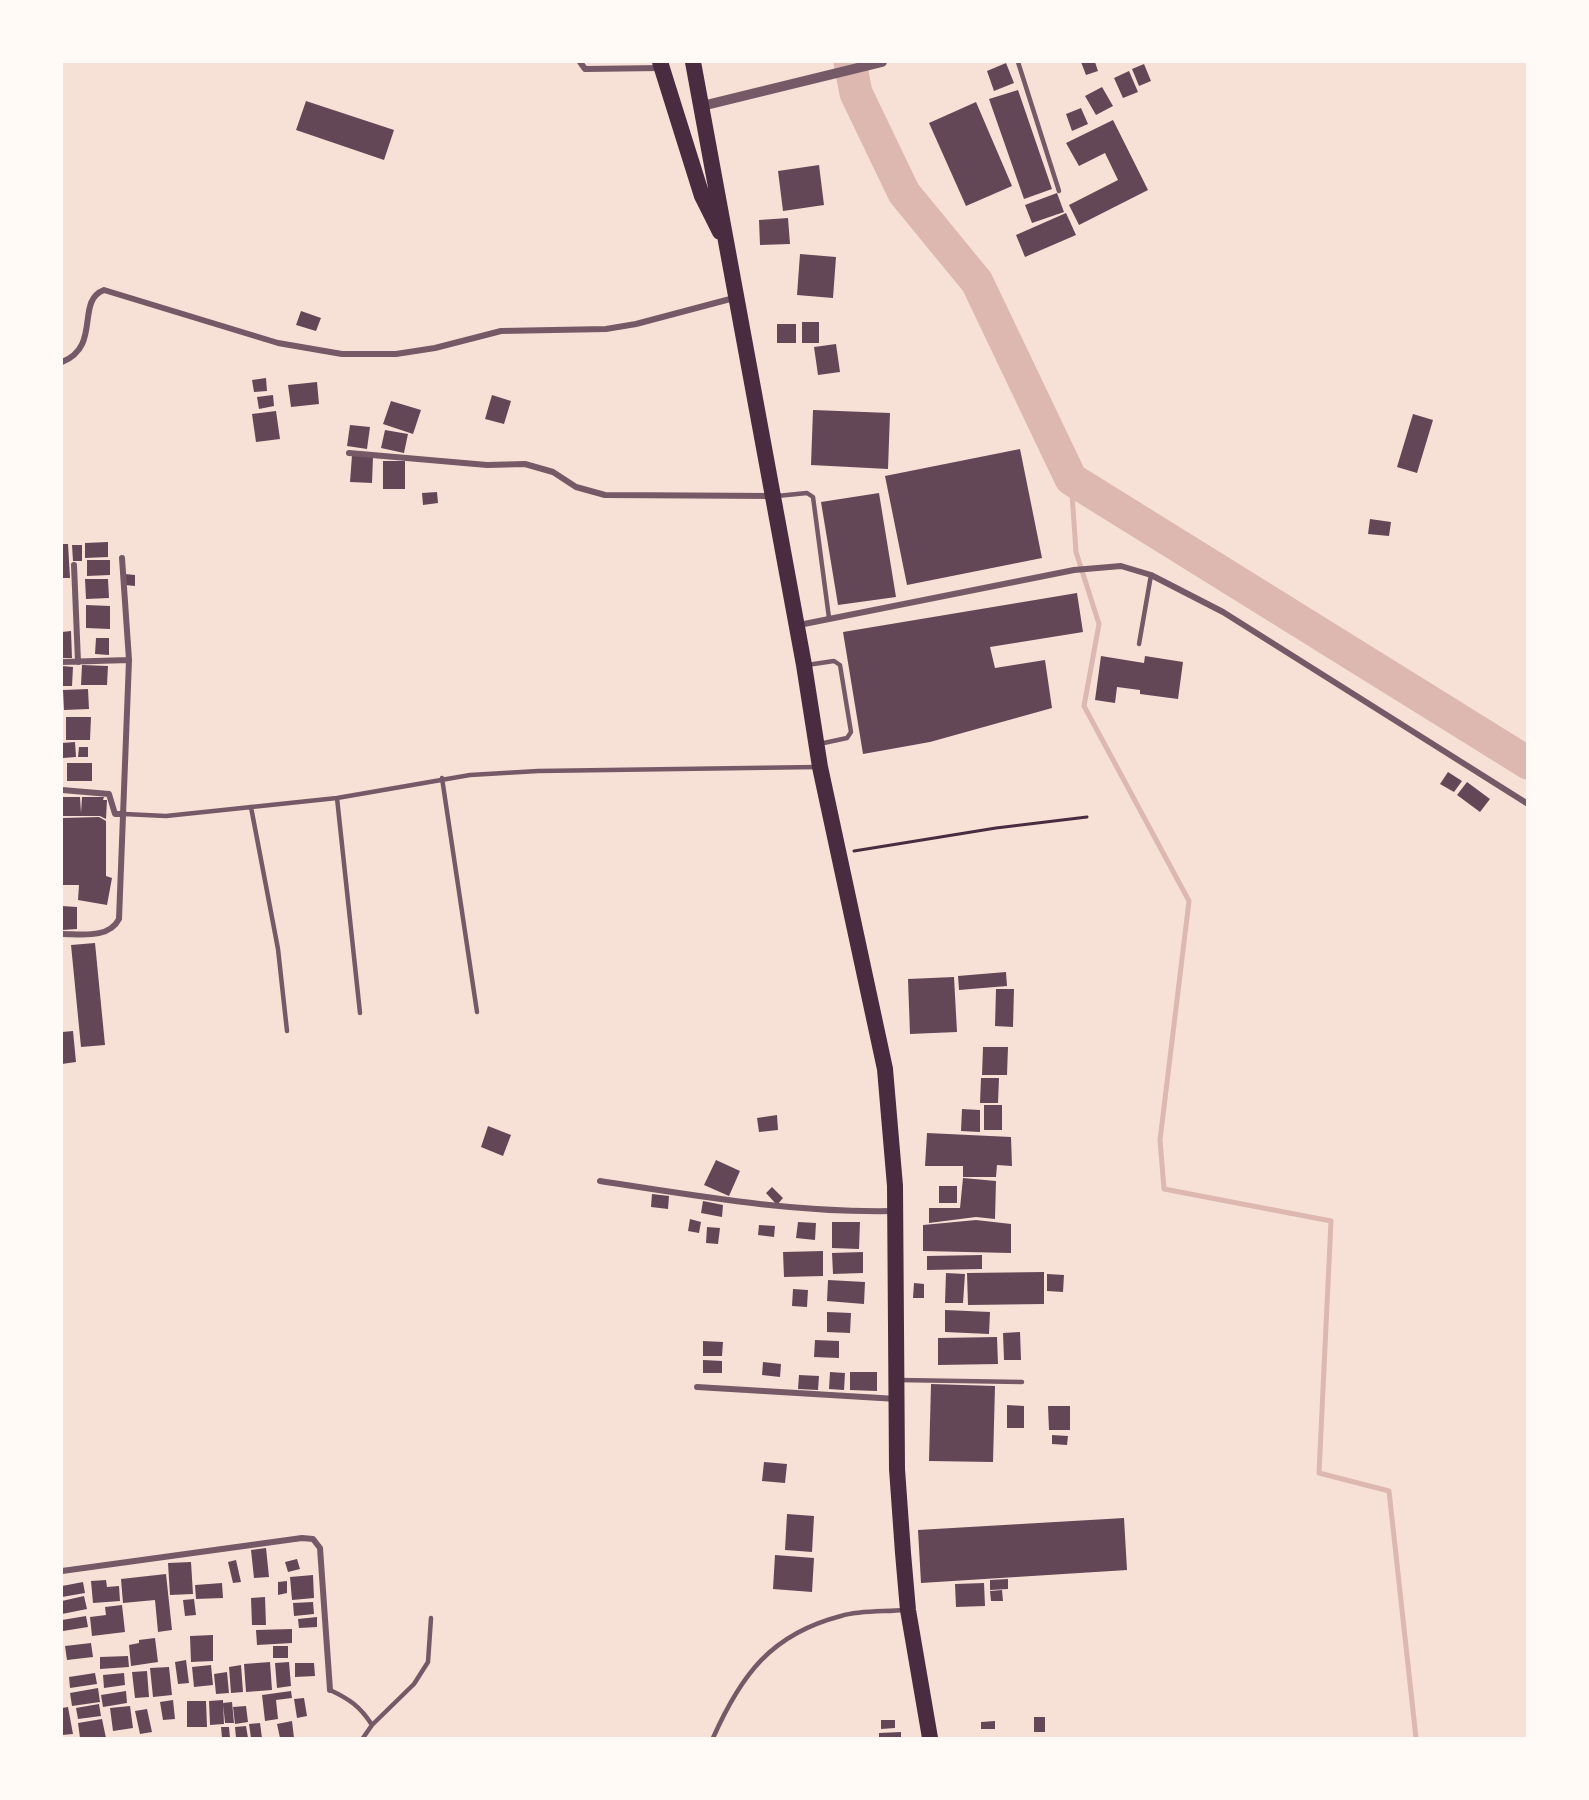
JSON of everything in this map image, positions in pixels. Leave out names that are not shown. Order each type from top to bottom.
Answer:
[{"type":"highway","points":[[693,62],[804,665],[820,767],[885,1069],[895,1211],[897,1470],[908,1610],[930,1738]]},
{"type":"highway","points":[[660,65],[702,195],[729,249]]},
{"type":"street","points":[[580,62],[585,69],[660,65]]},
{"type":"street","points":[[702,106],[817,76],[882,62]]},
{"type":"street","points":[[62,362],[74,357],[83,344],[91,301],[96,294],[104,290],[278,343],[342,354],[396,354],[435,348],[501,331],[580,331],[616,327],[737,297]]},
{"type":"street","points":[[349,453],[487,465],[525,464],[553,472],[576,487],[605,495],[773,496]]},
{"type":"street","points":[[62,934],[103,933],[116,926],[119,919],[122,896],[129,660],[122,558]]},
{"type":"street","points":[[74,565],[78,662]]},
{"type":"street","points":[[795,625],[1096,566],[1121,566],[1151,575],[1223,612],[1527,804]]},
{"type":"street","points":[[62,662],[129,660]]},
{"type":"street","points":[[62,790],[109,794],[115,814],[124,814]]},
{"type":"street","points":[[600,1180],[767,1206],[841,1212],[895,1211]]},
{"type":"street","points":[[697,1387],[897,1399]]},
{"type":"street","points":[[62,1571],[302,1538],[313,1539],[321,1548],[330,1690]]},
{"type":"lane","points":[[1018,62],[1059,191]]},
{"type":"lane","points":[[773,496],[807,494],[813,497],[829,618]]},
{"type":"lane","points":[[1139,644],[1151,575]]},
{"type":"lane","points":[[804,665],[834,661],[840,665],[851,732],[847,738],[817,745]]},
{"type":"lane","points":[[124,814],[166,816],[337,798],[422,785],[442,778],[538,771],[820,767]]},
{"type":"lane","points":[[442,778],[477,1012]]},
{"type":"lane","points":[[337,798],[360,1013]]},
{"type":"lane","points":[[251,807],[278,950],[286,1031]]},
{"type":"lane","points":[[897,1380],[1022,1382]]},
{"type":"lane","points":[[713,1738],[745,1678],[783,1640],[842,1616],[908,1610]]},
{"type":"lane","points":[[363,1738],[372,1725],[414,1684],[428,1662],[431,1618]]},
{"type":"lane","points":[[330,1690],[355,1702],[372,1725]]},
{"type":"path","points":[[840,854],[996,828],[1086,817]]},
{"type":"building","points":[[1081,62],[1095,62],[1098,71],[1086,75]]},
{"type":"building","points":[[1006,63],[1014,83],[994,91],[987,71]]},
{"type":"building","points":[[1144,64],[1151,81],[1139,86],[1132,69]]},
{"type":"building","points":[[1129,71],[1138,92],[1123,98],[1114,78]]},
{"type":"building","points":[[1102,87],[1113,106],[1096,115],[1085,96]]},
{"type":"building","points":[[1018,90],[1052,189],[1024,199],[989,99]]},
{"type":"building","points":[[306,101],[394,130],[384,160],[296,130]]},
{"type":"building","points":[[976,102],[1012,186],[966,206],[929,123]]},
{"type":"building","points":[[1081,108],[1088,124],[1072,131],[1066,114]]},
{"type":"building","points":[[1113,120],[1148,190],[1079,225],[1069,205],[1118,180],[1105,153],[1079,166],[1066,143]]},
{"type":"building","points":[[819,165],[824,205],[783,211],[778,171]]},
{"type":"building","points":[[1057,193],[1064,212],[1032,223],[1025,205]]},
{"type":"building","points":[[1066,213],[1076,235],[1025,257],[1016,235]]},
{"type":"building","points":[[788,218],[790,244],[760,245],[759,220]]},
{"type":"building","points":[[800,254],[836,257],[833,298],[797,295]]},
{"type":"building","points":[[301,311],[321,318],[316,331],[296,325]]},
{"type":"building","points":[[802,322],[819,322],[819,343],[802,343]]},
{"type":"building","points":[[777,324],[796,324],[796,343],[777,343]]},
{"type":"building","points":[[836,344],[840,372],[818,375],[814,347]]},
{"type":"building","points":[[266,378],[267,391],[254,392],[252,380]]},
{"type":"building","points":[[317,382],[319,404],[291,407],[288,385]]},
{"type":"building","points":[[273,395],[274,406],[259,409],[257,397]]},
{"type":"building","points":[[492,395],[511,401],[504,424],[485,419]]},
{"type":"building","points":[[391,401],[421,410],[413,434],[383,424]]},
{"type":"building","points":[[813,410],[890,413],[888,469],[811,465]]},
{"type":"building","points":[[276,411],[280,439],[256,442],[252,414]]},
{"type":"building","points":[[1413,414],[1433,420],[1417,473],[1397,467]]},
{"type":"building","points":[[350,425],[370,427],[367,449],[347,446]]},
{"type":"building","points":[[385,430],[408,434],[404,453],[381,448]]},
{"type":"building","points":[[1020,449],[1042,558],[907,585],[885,476]]},
{"type":"building","points":[[352,455],[373,457],[372,483],[350,482]]},
{"type":"building","points":[[383,461],[405,461],[405,489],[383,489]]},
{"type":"building","points":[[437,492],[438,503],[423,505],[422,493]]},
{"type":"building","points":[[879,493],[896,597],[838,605],[821,502]]},
{"type":"building","points":[[1370,519],[1391,522],[1389,536],[1368,534]]},
{"type":"building","points":[[108,542],[108,557],[85,558],[85,543]]},
{"type":"building","points":[[62,544],[68,544],[70,578],[62,578]]},
{"type":"building","points":[[72,545],[82,545],[82,561],[73,561]]},
{"type":"building","points":[[87,560],[110,560],[110,575],[87,576]]},
{"type":"building","points":[[125,574],[135,575],[135,586],[125,585]]},
{"type":"building","points":[[85,579],[108,579],[109,598],[86,599]]},
{"type":"building","points":[[1077,593],[1083,632],[990,647],[995,668],[1045,660],[1052,708],[930,742],[863,754],[843,632]]},
{"type":"building","points":[[86,605],[110,606],[110,629],[86,628]]},
{"type":"building","points":[[71,631],[72,658],[62,658],[62,632]]},
{"type":"building","points":[[96,638],[109,638],[109,655],[95,654]]},
{"type":"building","points":[[1101,656],[1144,663],[1145,656],[1183,662],[1178,699],[1140,694],[1140,690],[1117,687],[1115,703],[1095,700]]},
{"type":"building","points":[[82,665],[108,666],[107,685],[81,685]]},
{"type":"building","points":[[62,666],[73,667],[72,686],[62,686]]},
{"type":"building","points":[[88,689],[89,709],[64,710],[63,690]]},
{"type":"building","points":[[66,717],[91,717],[90,740],[66,740]]},
{"type":"building","points":[[75,742],[76,757],[63,758],[62,743]]},
{"type":"building","points":[[79,747],[88,747],[88,757],[78,757]]},
{"type":"building","points":[[67,763],[92,763],[92,781],[67,781]]},
{"type":"building","points":[[1448,772],[1462,781],[1454,792],[1440,784]]},
{"type":"building","points":[[1467,782],[1490,799],[1480,812],[1457,795]]},
{"type":"building","points":[[62,797],[80,797],[81,813],[82,797],[104,797],[103,800],[107,800],[106,819],[100,816],[62,816]]},
{"type":"building","points":[[99,817],[106,821],[106,876],[112,878],[107,905],[78,900],[79,885],[62,885],[62,818]]},
{"type":"building","points":[[62,906],[77,907],[77,929],[62,930]]},
{"type":"building","points":[[95,943],[105,1045],[81,1047],[71,945]]},
{"type":"building","points":[[1006,972],[1007,986],[959,990],[958,976]]},
{"type":"building","points":[[954,977],[957,1032],[910,1034],[908,979]]},
{"type":"building","points":[[996,989],[1014,989],[1013,1027],[995,1026]]},
{"type":"building","points":[[73,1031],[76,1062],[62,1064],[62,1032]]},
{"type":"building","points":[[983,1047],[1008,1047],[1007,1075],[982,1075]]},
{"type":"building","points":[[981,1078],[999,1078],[998,1103],[980,1103]]},
{"type":"building","points":[[984,1105],[1002,1105],[1002,1130],[984,1130]]},
{"type":"building","points":[[962,1109],[980,1110],[980,1132],[961,1131]]},
{"type":"building","points":[[777,1115],[778,1130],[759,1132],[757,1118]]},
{"type":"building","points":[[488,1126],[511,1135],[503,1156],[481,1147]]},
{"type":"building","points":[[927,1133],[1011,1137],[1012,1166],[997,1165],[996,1177],[963,1177],[963,1166],[925,1166]]},
{"type":"building","points":[[716,1160],[740,1171],[729,1196],[704,1185]]},
{"type":"building","points":[[963,1178],[996,1181],[995,1219],[976,1217],[929,1223],[929,1208],[960,1208]]},
{"type":"building","points":[[939,1186],[957,1186],[957,1203],[939,1203]]},
{"type":"building","points":[[772,1187],[783,1198],[777,1205],[766,1193]]},
{"type":"building","points":[[652,1194],[669,1196],[668,1209],[651,1207]]},
{"type":"building","points":[[703,1201],[723,1205],[722,1217],[701,1213]]},
{"type":"building","points":[[690,1219],[701,1222],[699,1233],[688,1231]]},
{"type":"building","points":[[976,1220],[1011,1224],[1011,1253],[923,1251],[923,1225]]},
{"type":"building","points":[[798,1222],[816,1223],[815,1240],[796,1238]]},
{"type":"building","points":[[832,1222],[860,1222],[859,1249],[832,1248]]},
{"type":"building","points":[[759,1225],[775,1226],[774,1237],[758,1235]]},
{"type":"building","points":[[707,1227],[720,1228],[718,1244],[706,1243]]},
{"type":"building","points":[[823,1251],[823,1276],[784,1277],[783,1252]]},
{"type":"building","points":[[863,1252],[863,1273],[833,1274],[832,1253]]},
{"type":"building","points":[[982,1255],[982,1269],[927,1270],[927,1256]]},
{"type":"building","points":[[1044,1272],[1044,1304],[968,1305],[967,1273]]},
{"type":"building","points":[[946,1273],[965,1274],[963,1303],[945,1303]]},
{"type":"building","points":[[1047,1274],[1064,1275],[1063,1292],[1047,1291]]},
{"type":"building","points":[[828,1280],[865,1282],[864,1304],[827,1301]]},
{"type":"building","points":[[914,1283],[924,1284],[924,1298],[913,1298]]},
{"type":"building","points":[[793,1289],[808,1290],[807,1307],[792,1306]]},
{"type":"building","points":[[945,1310],[990,1312],[989,1334],[945,1332]]},
{"type":"building","points":[[827,1312],[851,1313],[850,1333],[827,1332]]},
{"type":"building","points":[[1020,1332],[1021,1360],[1004,1360],[1003,1333]]},
{"type":"building","points":[[997,1337],[998,1364],[938,1365],[938,1338]]},
{"type":"building","points":[[815,1340],[839,1341],[839,1358],[814,1357]]},
{"type":"building","points":[[703,1341],[723,1342],[722,1356],[703,1356]]},
{"type":"building","points":[[703,1360],[722,1361],[722,1373],[703,1373]]},
{"type":"building","points":[[763,1362],[781,1364],[780,1377],[762,1375]]},
{"type":"building","points":[[830,1372],[845,1373],[844,1390],[829,1389]]},
{"type":"building","points":[[850,1372],[877,1372],[877,1391],[850,1390]]},
{"type":"building","points":[[799,1375],[819,1376],[818,1390],[798,1389]]},
{"type":"building","points":[[931,1384],[995,1386],[993,1462],[929,1461]]},
{"type":"building","points":[[1007,1405],[1024,1406],[1024,1428],[1007,1428]]},
{"type":"building","points":[[1048,1406],[1070,1406],[1070,1430],[1049,1430]]},
{"type":"building","points":[[1052,1435],[1068,1436],[1067,1445],[1052,1444]]},
{"type":"building","points":[[764,1462],[787,1464],[785,1483],[762,1481]]},
{"type":"building","points":[[787,1514],[814,1516],[812,1552],[785,1550]]},
{"type":"building","points":[[1124,1518],[1127,1570],[921,1583],[918,1530]]},
{"type":"building","points":[[266,1548],[269,1577],[254,1578],[251,1550]]},
{"type":"building","points":[[775,1555],[814,1558],[812,1592],[773,1589]]},
{"type":"building","points":[[297,1559],[300,1569],[288,1572],[285,1562]]},
{"type":"building","points":[[236,1560],[241,1582],[233,1583],[228,1562]]},
{"type":"building","points":[[191,1562],[193,1594],[170,1595],[168,1563]]},
{"type":"building","points":[[166,1574],[172,1630],[158,1632],[155,1600],[123,1603],[121,1579]]},
{"type":"building","points":[[313,1575],[314,1598],[292,1600],[290,1577]]},
{"type":"building","points":[[1008,1579],[1008,1589],[990,1590],[990,1580]]},
{"type":"building","points":[[106,1580],[107,1587],[119,1586],[120,1601],[93,1603],[91,1581]]},
{"type":"building","points":[[287,1581],[287,1593],[278,1595],[278,1582]]},
{"type":"building","points":[[83,1582],[85,1593],[62,1597],[62,1586]]},
{"type":"building","points":[[222,1583],[223,1598],[196,1599],[195,1585]]},
{"type":"building","points":[[984,1583],[985,1606],[956,1607],[955,1584]]},
{"type":"building","points":[[1002,1590],[1003,1601],[991,1601],[990,1591]]},
{"type":"building","points":[[84,1596],[87,1609],[62,1614],[62,1601]]},
{"type":"building","points":[[265,1597],[266,1625],[252,1625],[251,1598]]},
{"type":"building","points":[[194,1599],[196,1615],[185,1616],[183,1600]]},
{"type":"building","points":[[313,1602],[314,1614],[294,1616],[293,1603]]},
{"type":"building","points":[[122,1605],[125,1632],[92,1636],[90,1617],[106,1615],[105,1607]]},
{"type":"building","points":[[86,1616],[88,1627],[63,1631],[62,1620]]},
{"type":"building","points":[[317,1617],[317,1627],[299,1628],[298,1619]]},
{"type":"building","points":[[292,1629],[292,1643],[257,1645],[256,1630]]},
{"type":"building","points":[[213,1635],[213,1661],[191,1662],[190,1636]]},
{"type":"building","points":[[155,1638],[158,1662],[131,1666],[129,1645],[139,1643],[139,1640]]},
{"type":"building","points":[[91,1643],[93,1657],[67,1660],[65,1646]]},
{"type":"building","points":[[273,1646],[288,1646],[288,1658],[273,1658]]},
{"type":"building","points":[[128,1656],[129,1667],[100,1669],[100,1657]]},
{"type":"building","points":[[186,1660],[189,1683],[178,1684],[175,1662]]},
{"type":"building","points":[[270,1662],[272,1690],[246,1692],[244,1664]]},
{"type":"building","points":[[289,1662],[291,1686],[277,1688],[275,1663]]},
{"type":"building","points":[[295,1663],[314,1663],[315,1676],[295,1677]]},
{"type":"building","points":[[211,1665],[213,1685],[194,1687],[192,1667]]},
{"type":"building","points":[[241,1665],[243,1692],[231,1693],[229,1667]]},
{"type":"building","points":[[169,1667],[172,1695],[153,1697],[150,1668]]},
{"type":"building","points":[[147,1671],[149,1697],[135,1698],[132,1672]]},
{"type":"building","points":[[227,1672],[229,1693],[216,1694],[214,1674]]},
{"type":"building","points":[[95,1673],[97,1684],[70,1688],[69,1677]]},
{"type":"building","points":[[124,1673],[125,1685],[104,1688],[103,1675]]},
{"type":"building","points":[[98,1688],[100,1702],[72,1706],[70,1693]]},
{"type":"building","points":[[126,1691],[127,1703],[103,1707],[101,1695]]},
{"type":"building","points":[[291,1691],[292,1698],[276,1700],[278,1719],[265,1721],[262,1695]]},
{"type":"building","points":[[304,1698],[307,1716],[297,1718],[294,1699]]},
{"type":"building","points":[[173,1700],[175,1719],[163,1720],[160,1702]]},
{"type":"building","points":[[223,1700],[224,1724],[210,1725],[209,1701]]},
{"type":"building","points":[[187,1701],[206,1701],[207,1727],[187,1727]]},
{"type":"building","points":[[232,1702],[234,1723],[225,1723],[223,1703]]},
{"type":"building","points":[[99,1704],[101,1716],[78,1719],[76,1708]]},
{"type":"building","points":[[130,1706],[133,1728],[113,1731],[110,1708]]},
{"type":"building","points":[[246,1706],[248,1722],[235,1724],[233,1707]]},
{"type":"building","points":[[68,1707],[73,1734],[62,1735],[62,1708]]},
{"type":"building","points":[[147,1709],[152,1732],[140,1734],[135,1711]]},
{"type":"building","points":[[1034,1717],[1045,1717],[1045,1732],[1034,1732]]},
{"type":"building","points":[[102,1719],[106,1738],[80,1738],[78,1723]]},
{"type":"building","points":[[881,1720],[895,1720],[895,1728],[881,1729]]},
{"type":"building","points":[[292,1721],[294,1738],[280,1738],[277,1724]]},
{"type":"building","points":[[995,1721],[995,1729],[981,1729],[981,1722]]},
{"type":"building","points":[[260,1723],[262,1738],[251,1738],[249,1724]]},
{"type":"building","points":[[246,1726],[248,1738],[236,1738],[235,1727]]},
{"type":"building","points":[[221,1727],[229,1727],[230,1738],[222,1738]]},
{"type":"building","points":[[901,1732],[901,1738],[879,1738],[879,1733]]},
{"type":"waterway","points":[[850,62],[856,93],[904,193],[977,282],[1071,479],[1528,763]]},
{"type":"waterway","points":[[1071,479],[1076,552],[1099,624],[1084,706],[1189,901],[1160,1140],[1164,1189],[1331,1221],[1319,1473],[1389,1491],[1416,1738]]}]
